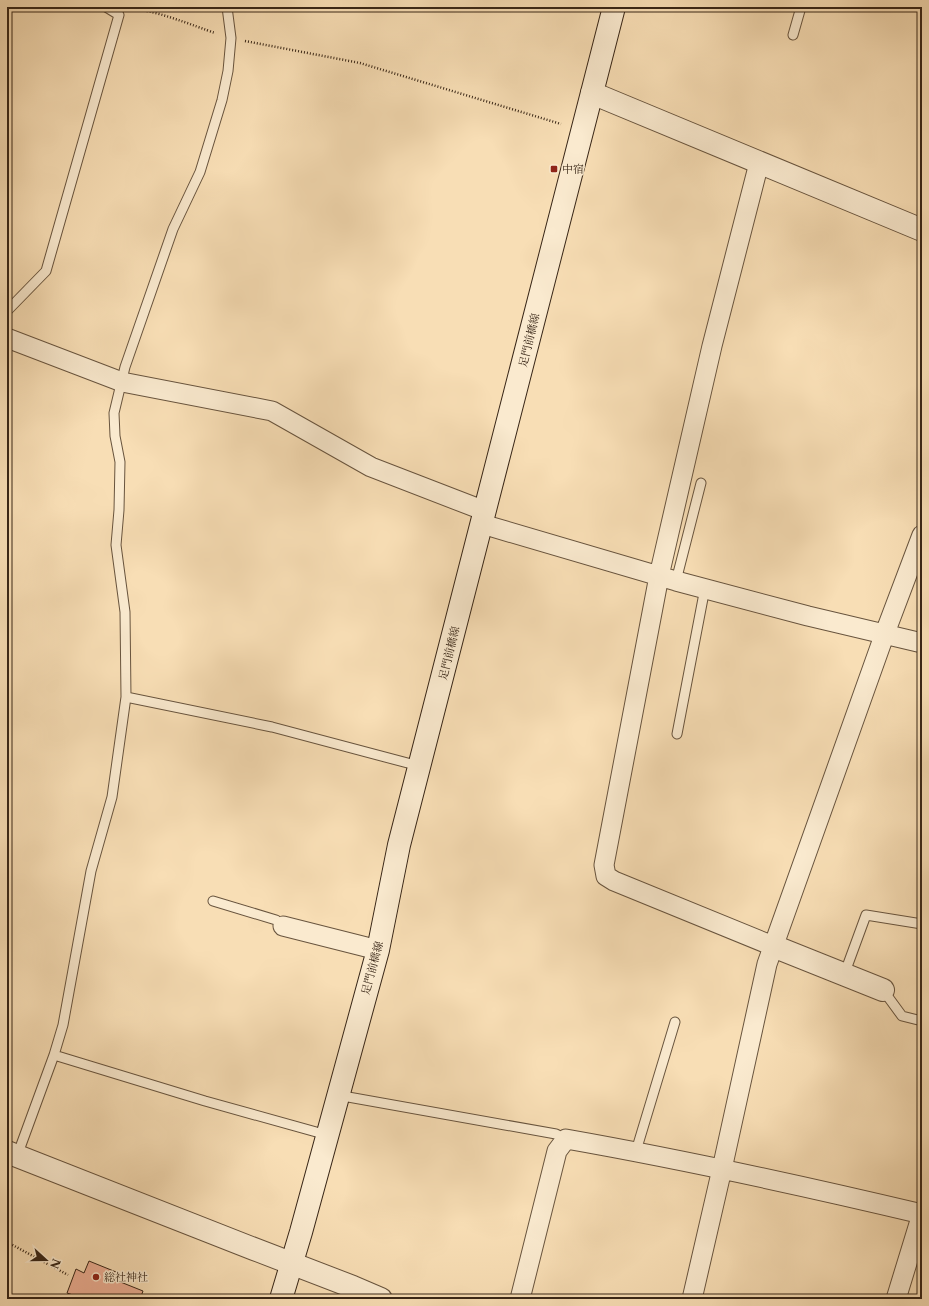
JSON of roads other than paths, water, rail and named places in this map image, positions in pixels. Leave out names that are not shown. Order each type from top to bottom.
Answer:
[{"type":"main road","name":"足門前橋線","points":[[281,1299],[378,950],[400,845],[614,7]]},
{"type":"main road","points":[[592,93],[922,230]]},
{"type":"main road","points":[[773,946],[883,990]]},
{"type":"main road","points":[[12,1154],[354,1287],[381,1299]]},
{"type":"street","points":[[759,162],[712,346],[668,578],[604,865],[606,876],[614,881],[773,946]]},
{"type":"street","points":[[7,338],[122,382],[272,411],[371,468],[484,518],[668,578],[808,616],[885,633],[922,643]]},
{"type":"street","points":[[692,1299],[767,964],[885,633],[922,535]]},
{"type":"street","points":[[283,926],[378,950]]},
{"type":"street","points":[[520,1299],[558,1151],[566,1139],[636,1151],[722,1169],[922,1214],[896,1299]]},
{"type":"lane","points":[[7,311],[46,271],[118,15],[106,7]]},
{"type":"lane","points":[[12,1154],[54,1055],[63,1025],[91,871],[112,798],[126,698],[125,612],[116,545],[120,510],[120,462],[115,436],[114,412],[126,367],[173,229],[200,172],[212,135],[228,71],[231,38],[227,7]]},
{"type":"lane","points":[[793,35],[801,7]]},
{"type":"lane","points":[[668,578],[701,483]]},
{"type":"lane","points":[[677,734],[706,588]]},
{"type":"lane","points":[[126,698],[272,727],[420,766]]},
{"type":"lane","points":[[213,901],[276,920],[283,926]]},
{"type":"lane","points":[[844,975],[866,915],[922,924]]},
{"type":"lane","points":[[883,990],[902,1016],[922,1021]]},
{"type":"lane","points":[[636,1151],[676,1022]]},
{"type":"lane","points":[[54,1055],[147,1084],[327,1135]]},
{"type":"lane","points":[[338,1095],[556,1134],[566,1139]]},
{"type":"place","name":"中宿","points":[[554,169]]},
{"type":"place","name":"総社神社","points":[[96,1277]]}]
